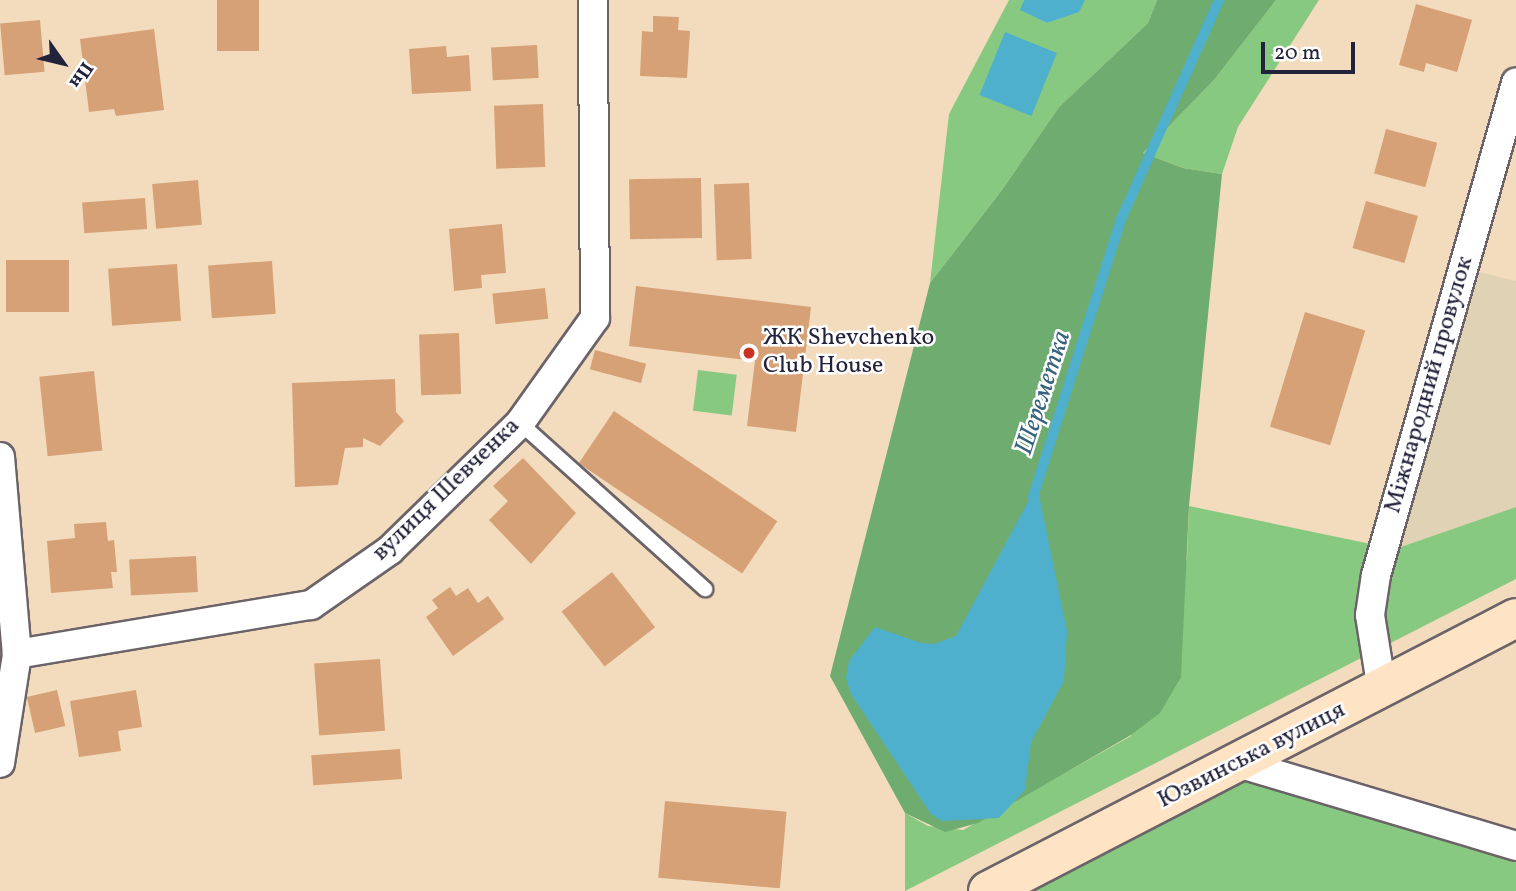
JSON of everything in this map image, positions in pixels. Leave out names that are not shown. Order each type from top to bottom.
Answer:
[{"type":"main road","name":"Юзвинська вулиця","points":[[988,891],[1382,690],[1516,618]]},
{"type":"street","name":"вулиця Шевченка","points":[[18,654],[311,606],[390,550],[520,423],[595,318],[593,0]]},
{"type":"street","name":"Міжнародний провулок","points":[[1382,690],[1370,615],[1376,575],[1516,83]]},
{"type":"street","points":[[0,457],[18,654],[0,764]]},
{"type":"street","points":[[1238,763],[1516,846]]},
{"type":"lane","points":[[520,423],[705,589]]},
{"type":"shaded area","points":[[1474,271],[1516,281],[1516,507],[1395,549]]},
{"type":"green space","points":[[1009,0],[1024,0],[1021,10],[1047,23],[1078,11],[1085,0],[1157,0],[1148,23],[1059,107],[1002,190],[930,283],[949,114]]},
{"type":"green space","points":[[1157,0],[1276,0],[1214,80],[1143,153],[1183,168],[1222,174],[1189,506],[1181,677],[1160,713],[1131,735],[978,823],[945,832],[905,813],[830,676],[930,283],[1002,190],[1059,107],[1148,23]]},
{"type":"green space","points":[[1276,0],[1319,0],[1238,127],[1222,174],[1183,168],[1143,153],[1214,80]]},
{"type":"green space","points":[[698,370],[737,375],[732,415],[693,411]]},
{"type":"green space","points":[[1189,506],[1395,549],[1516,507],[1516,579],[905,891],[905,813],[928,826],[963,830],[1131,736],[1187,558]]},
{"type":"green space","points":[[1241,770],[1516,846],[1516,891],[1009,891]]},
{"type":"water","points":[[1024,0],[1085,0],[1079,12],[1047,23],[1020,10]]},
{"type":"water","points":[[1005,32],[1057,53],[1031,116],[980,95]]},
{"type":"water","points":[[1037,485],[1067,631],[1064,681],[1031,742],[1025,790],[999,818],[942,821],[931,814],[851,694],[846,678],[849,661],[875,627],[921,643],[934,644],[956,636]]},
{"type":"building","points":[[217,0],[259,0],[259,51],[217,51]]},
{"type":"building","points":[[1416,4],[1472,20],[1457,72],[1426,63],[1424,72],[1399,65]]},
{"type":"building","points":[[653,16],[679,17],[678,30],[690,31],[687,78],[640,76],[642,31],[653,32]]},
{"type":"building","points":[[40,20],[45,72],[5,75],[0,23]]},
{"type":"building","points":[[154,29],[164,110],[116,116],[114,109],[89,112],[80,39]]},
{"type":"building","points":[[537,45],[539,78],[493,80],[491,47]]},
{"type":"building","points":[[446,46],[447,57],[469,55],[471,91],[412,94],[409,49]]},
{"type":"building","points":[[543,104],[545,167],[496,169],[494,106]]},
{"type":"building","points":[[1386,129],[1437,143],[1425,187],[1374,173]]},
{"type":"building","points":[[701,178],[702,238],[630,239],[629,179]]},
{"type":"building","points":[[198,180],[202,225],[156,229],[152,184]]},
{"type":"building","points":[[749,183],[752,259],[717,260],[714,184]]},
{"type":"building","points":[[145,198],[147,229],[84,233],[82,202]]},
{"type":"building","points":[[1366,201],[1418,216],[1404,263],[1352,248]]},
{"type":"building","points":[[502,224],[506,273],[481,275],[482,288],[454,291],[449,229]]},
{"type":"building","points":[[6,260],[69,260],[69,312],[6,312]]},
{"type":"building","points":[[272,261],[276,314],[212,318],[208,265]]},
{"type":"building","points":[[177,264],[181,321],[112,326],[108,269]]},
{"type":"building","name":"ЖК Shevchenko Club House","points":[[636,286],[811,307],[796,432],[747,426],[755,361],[629,346]]},
{"type":"building","points":[[545,288],[548,319],[496,324],[492,294]]},
{"type":"building","points":[[1305,312],[1365,330],[1330,445],[1270,427]]},
{"type":"building","points":[[459,333],[461,394],[421,395],[419,334]]},
{"type":"building","points":[[595,350],[646,364],[641,383],[590,369]]},
{"type":"building","points":[[94,371],[102,451],[48,456],[39,377]]},
{"type":"building","points":[[395,379],[396,412],[404,421],[380,446],[363,438],[363,447],[345,448],[338,485],[295,487],[292,383]]},
{"type":"building","points":[[614,411],[777,521],[742,573],[579,463]]},
{"type":"building","points":[[523,458],[576,513],[531,564],[489,520],[508,501],[493,486]]},
{"type":"building","points":[[106,522],[108,541],[114,540],[117,572],[111,572],[113,588],[51,593],[47,541],[75,538],[74,524]]},
{"type":"building","points":[[196,556],[198,592],[131,595],[129,560]]},
{"type":"building","points":[[612,572],[655,627],[605,667],[562,611]]},
{"type":"building","points":[[450,587],[456,596],[468,588],[478,603],[488,596],[504,619],[453,656],[426,617],[438,608],[432,600]]},
{"type":"building","points":[[380,659],[385,731],[319,735],[314,664]]},
{"type":"building","points":[[57,690],[65,726],[35,733],[27,697]]},
{"type":"building","points":[[136,690],[142,727],[118,731],[121,751],[79,757],[70,701]]},
{"type":"building","points":[[400,749],[402,779],[313,785],[311,755]]},
{"type":"building","points":[[665,801],[787,812],[780,888],[658,878]]},
{"type":"waterway","name":"Шереметка","points":[[1033,497],[1122,217],[1219,0]]},
{"type":"place","name":"ЖК Shevchenko Club House","points":[[749,353]]}]
